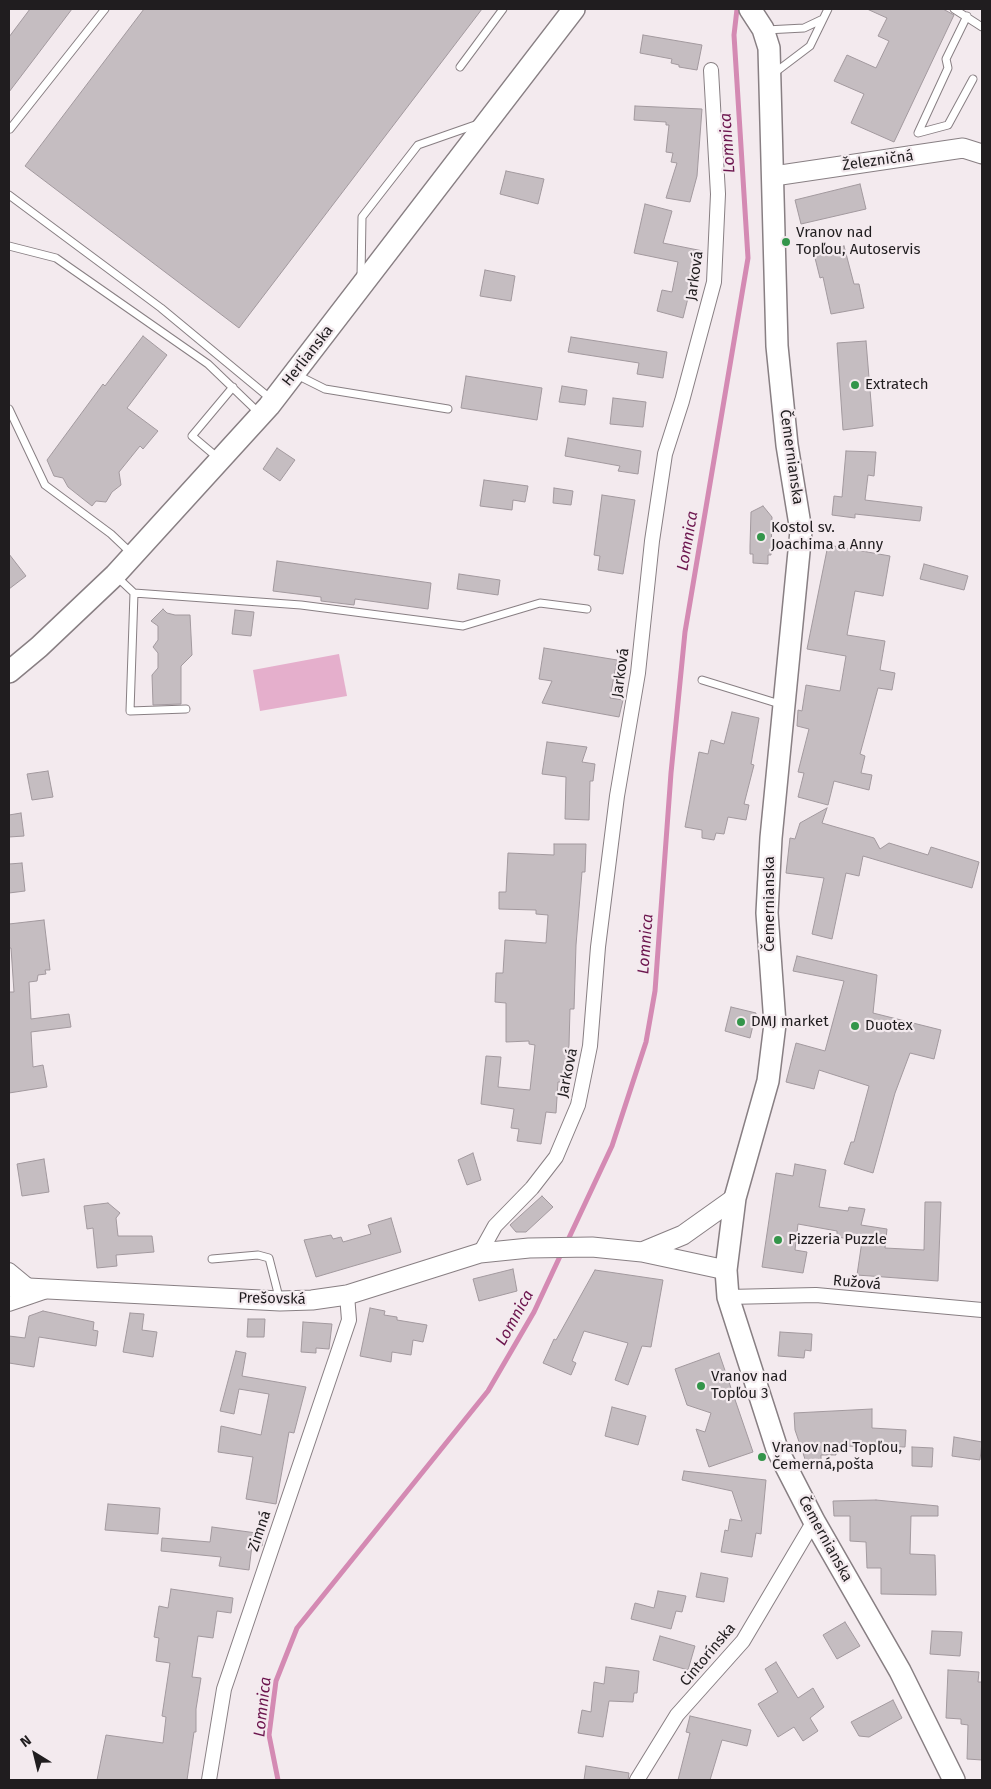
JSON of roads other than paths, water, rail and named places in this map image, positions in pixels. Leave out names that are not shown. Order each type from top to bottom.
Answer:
[{"type":"main road","name":"Herlianska","points":[[9,672],[115,575],[267,408],[574,9]]},
{"type":"main road","name":"Čemernianska","points":[[750,9],[763,30],[769,48],[774,176],[777,346],[788,445],[801,530],[771,838],[767,914],[775,1024],[768,1081],[735,1198],[726,1270],[728,1297],[777,1449],[814,1521],[900,1671],[954,1780]]},
{"type":"main road","name":"Železničná","points":[[774,176],[963,148],[982,154]]},
{"type":"main road","points":[[642,1252],[683,1235],[735,1198]]},
{"type":"main road","name":"Prešovská","points":[[9,1287],[280,1301],[348,1295],[480,1253],[529,1248],[592,1247],[642,1252],[726,1270]]},
{"type":"street","name":"Jarková","points":[[480,1253],[495,1226],[532,1188],[556,1157],[578,1105],[590,1046],[598,947],[617,796],[638,673],[652,541],[665,454],[682,402],[714,282],[718,194],[711,70]]},
{"type":"street","points":[[9,1270],[41,1290]]},
{"type":"street","points":[[9,1304],[41,1290]]},
{"type":"street","name":"Zimná","points":[[209,1780],[224,1689],[349,1320],[348,1295]]},
{"type":"street","name":"Ružová","points":[[728,1297],[816,1296],[982,1310]]},
{"type":"street","name":"Cintorínska","points":[[637,1780],[677,1715],[743,1641],[814,1521]]},
{"type":"lane","points":[[10,129],[105,9]]},
{"type":"lane","points":[[460,68],[503,9]]},
{"type":"lane","points":[[770,76],[810,46],[828,9]]},
{"type":"lane","points":[[954,9],[982,27]]},
{"type":"lane","points":[[967,16],[946,59],[948,68],[918,133],[948,125],[973,79]]},
{"type":"lane","points":[[763,30],[786,31],[804,28],[823,19]]},
{"type":"lane","points":[[361,287],[362,217],[418,145],[489,121]]},
{"type":"lane","points":[[9,195],[161,308],[267,408]]},
{"type":"lane","points":[[9,246],[56,258],[208,364],[232,387],[267,408]]},
{"type":"lane","points":[[294,374],[325,388],[448,409]]},
{"type":"lane","points":[[220,460],[192,436],[232,387]]},
{"type":"lane","points":[[9,409],[46,485],[111,534],[133,555]]},
{"type":"lane","points":[[115,575],[134,594],[301,605],[463,626],[540,602],[587,609]]},
{"type":"lane","points":[[134,594],[130,711],[186,709]]},
{"type":"lane","points":[[702,680],[783,705]]},
{"type":"lane","points":[[212,1259],[258,1255],[269,1258],[280,1301]]},
{"type":"waterway","name":"Lomnica","points":[[567,1242],[612,1146],[646,1042],[655,991],[671,773],[685,632],[748,258],[734,35],[737,9]]},
{"type":"waterway","name":"Lomnica","points":[[278,1780],[269,1735],[276,1681],[297,1628],[488,1391],[534,1312],[562,1252]]},
{"type":"place","name":"Vranov nad Topľou, Autoservis","points":[[786,242]]},
{"type":"place","name":"Extratech","points":[[855,385]]},
{"type":"place","name":"Kostol sv. Joachima a Anny","points":[[761,537]]},
{"type":"place","name":"DMJ market","points":[[741,1022]]},
{"type":"place","name":"Duotex","points":[[855,1026]]},
{"type":"place","name":"Pizzeria Puzzle","points":[[778,1240]]},
{"type":"place","name":"Vranov nad Topľou 3","points":[[701,1386]]},
{"type":"place","name":"Vranov nad Topľou, Čemerná,pošta","points":[[762,1457]]}]
